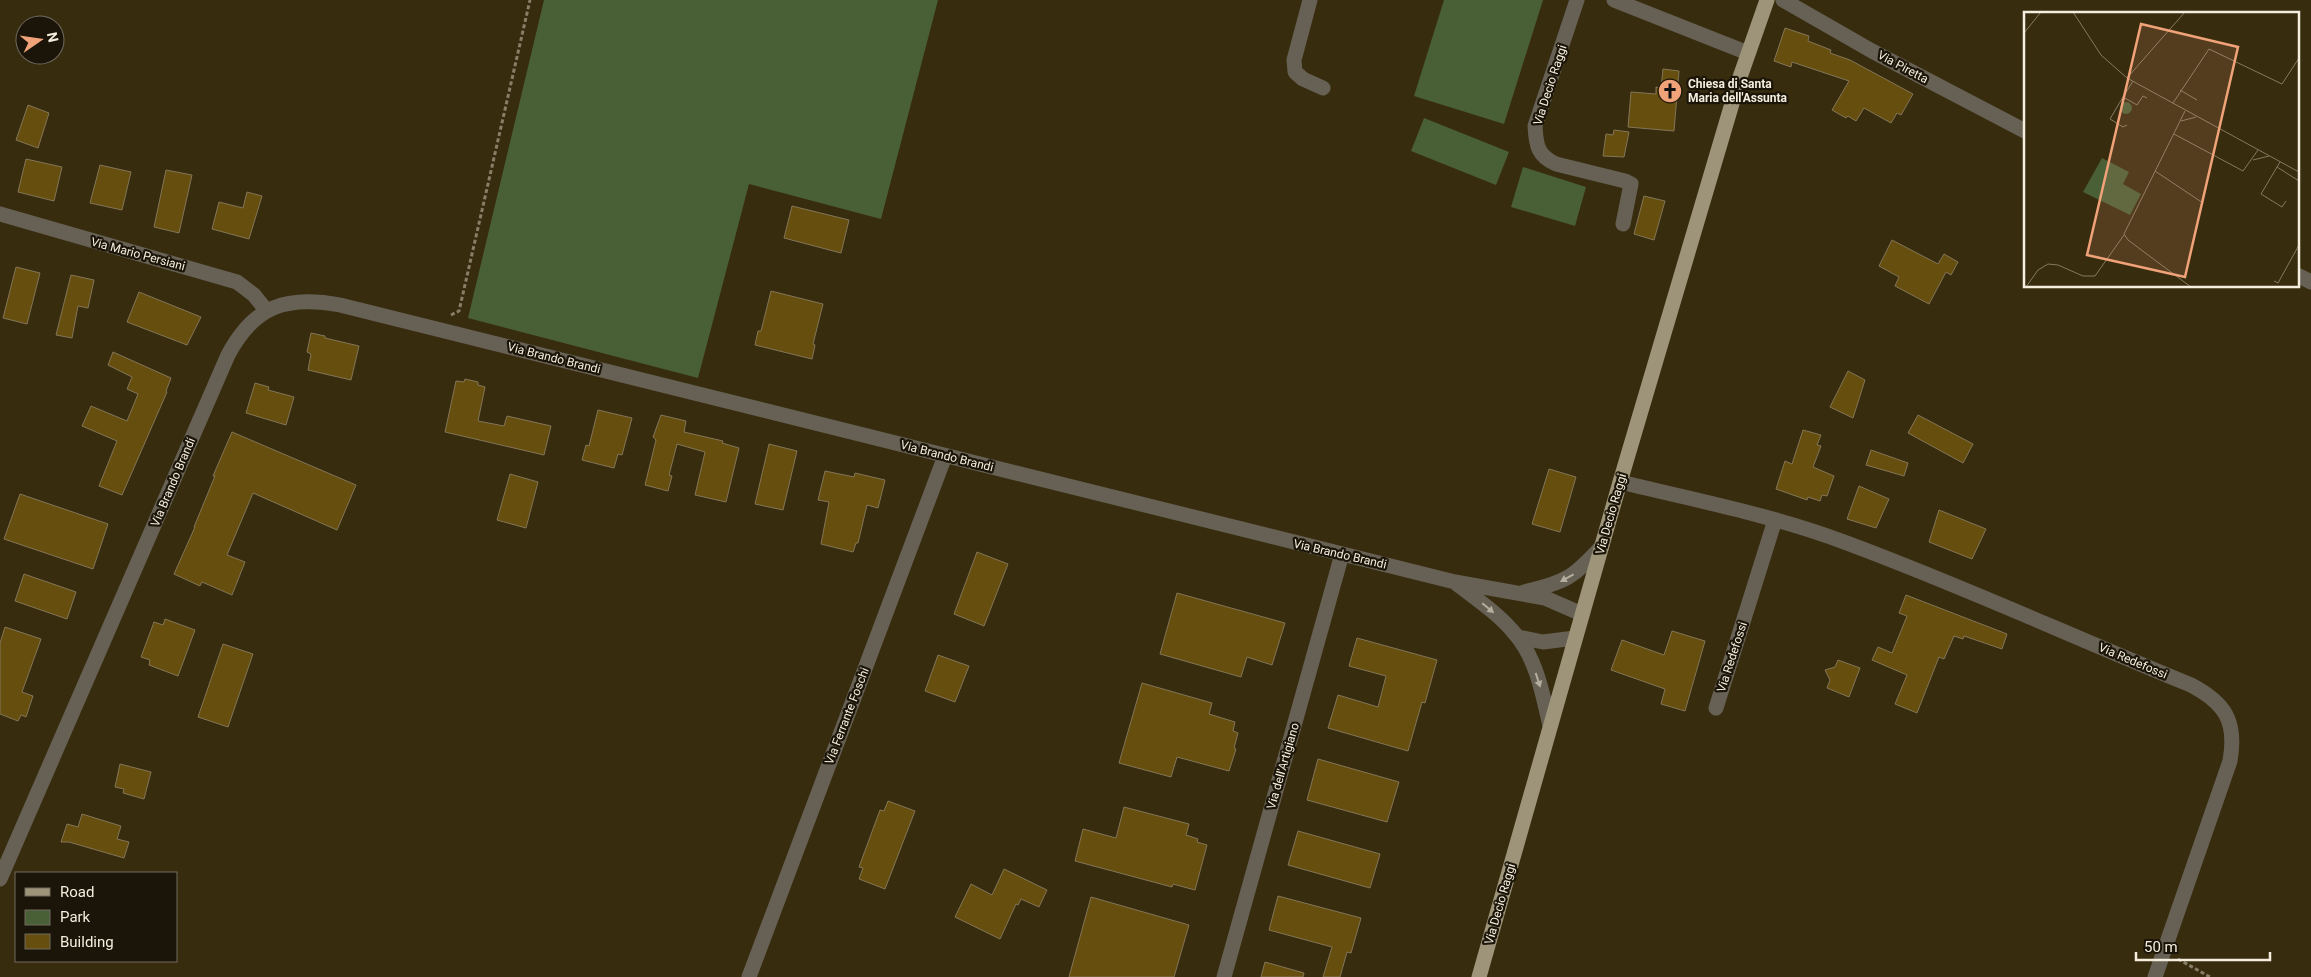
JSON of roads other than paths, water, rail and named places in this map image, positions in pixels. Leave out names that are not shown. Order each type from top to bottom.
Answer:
[{"type":"main road","name":"Via Decio Raggi","points":[[1479,977],[1620,482],[1748,53],[1767,0]]},
{"type":"street","points":[[1310,0],[1294,60],[1295,72],[1303,79],[1323,88]]},
{"type":"street","name":"Via Decio Raggi","points":[[1578,0],[1535,126],[1536,143],[1540,153],[1546,159],[1556,164],[1631,184],[1623,224]]},
{"type":"street","points":[[1614,0],[1748,53]]},
{"type":"street","name":"Via Piretta","points":[[1783,0],[1872,51],[2024,130]]},
{"type":"street","name":"Via Mario Persiani","points":[[0,214],[237,282],[254,295],[266,310]]},
{"type":"street","points":[[2298,276],[2311,282]]},
{"type":"street","name":"Via Brando Brandi","points":[[0,879],[228,355],[238,336],[251,321],[266,310],[300,300],[340,305],[1455,582],[1521,592],[1558,602],[1582,614]]},
{"type":"street","name":"Via Ferrante Foschi","points":[[748,977],[945,456]]},
{"type":"street","name":"Via Redefossi","points":[[1620,482],[1775,520],[1844,542],[2004,606],[2191,685],[2211,696],[2221,707],[2228,722],[2232,738],[2230,761],[2155,977]]},
{"type":"street","name":"Via Redefossi","points":[[1716,708],[1775,520]]},
{"type":"street","name":"Via Brando Brandi","points":[[1521,592],[1560,582],[1579,572],[1602,546]]},
{"type":"street","name":"Via dell'Artigiano","points":[[1224,977],[1342,554]]},
{"type":"street","name":"Via Brando Brandi","points":[[1455,582],[1500,618],[1518,637],[1535,670],[1550,726]]},
{"type":"street","points":[[1518,637],[1543,642],[1576,638]]},
{"type":"place","name":"Chiesa di Santa Maria dell'Assunta","points":[[1670,91]]}]
